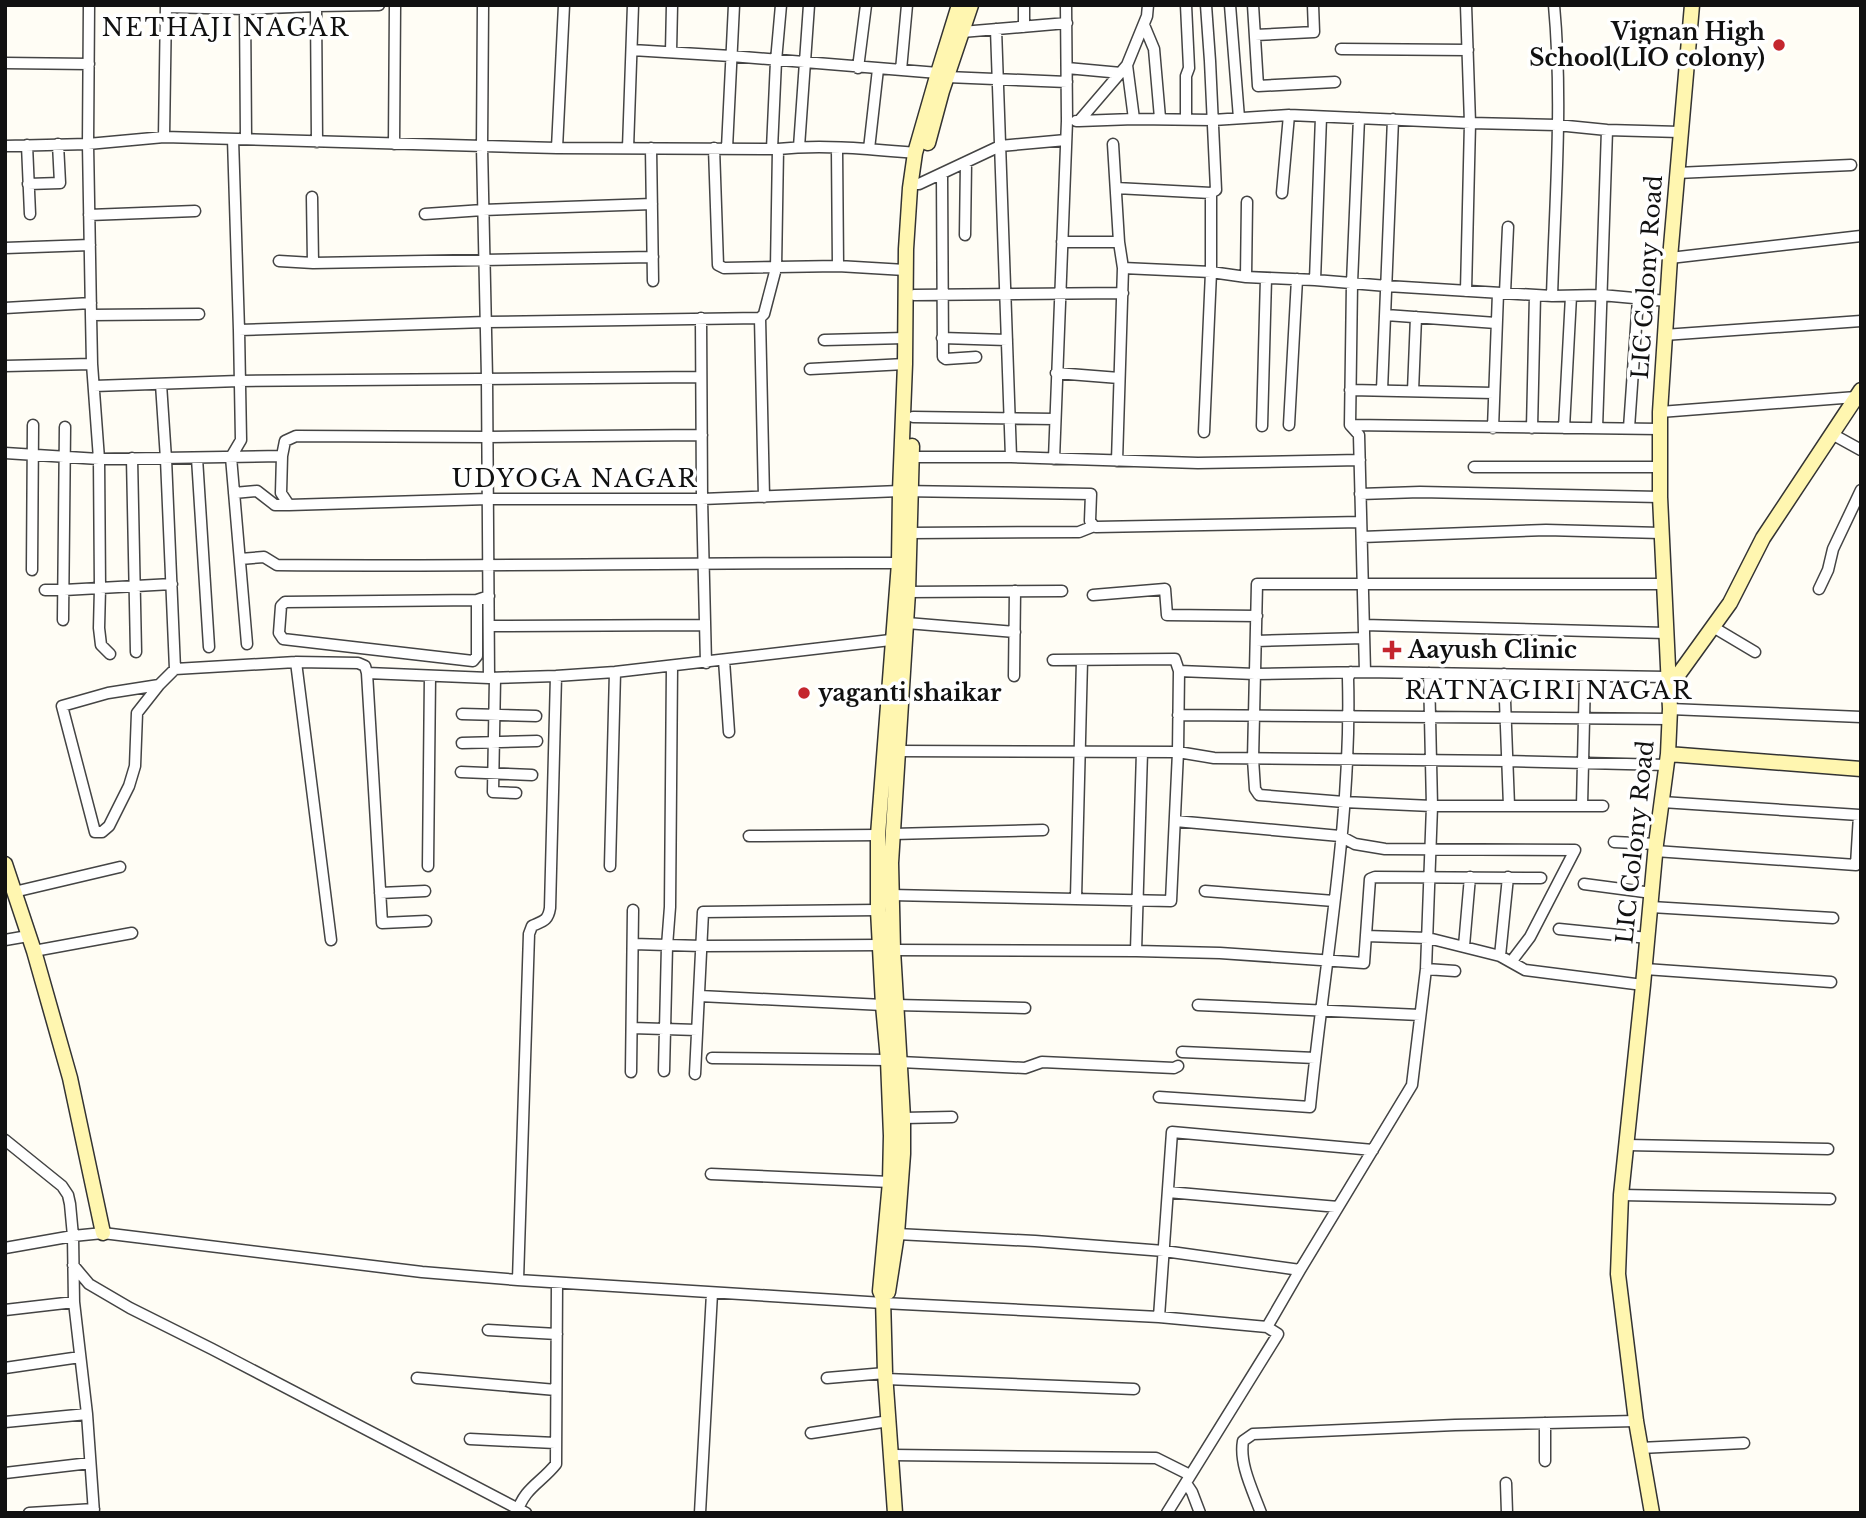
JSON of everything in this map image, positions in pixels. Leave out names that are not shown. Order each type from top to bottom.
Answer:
[{"type":"main road","points":[[886,948],[878,910],[897,751],[899,563],[905,491],[905,270],[915,184],[928,141],[959,5]]},
{"type":"main road","points":[[883,1301],[888,1292],[897,1234],[902,1173],[903,1118],[894,1061],[886,948],[891,895],[886,835],[900,639],[907,623],[910,533],[905,491],[911,457],[913,417],[915,153],[942,75],[971,5]]},
{"type":"main road","name":"LIC Colony Road","points":[[1652,1513],[1636,1421],[1618,1274],[1621,1195],[1656,848],[1668,760],[1670,714],[1661,533],[1660,412],[1670,258],[1692,5]]},
{"type":"main road","points":[[1668,683],[1730,603],[1763,538],[1858,394]]},
{"type":"main road","points":[[1668,760],[1861,769]]},
{"type":"main road","points":[[5,864],[34,951],[70,1078],[103,1233]]},
{"type":"main road","points":[[894,1061],[890,1182],[880,1291],[883,1301],[895,1513]]},
{"type":"street","points":[[89,5],[89,215],[92,364],[99,458],[99,638],[110,654]]},
{"type":"street","points":[[164,137],[166,6],[379,5]]},
{"type":"street","points":[[394,144],[395,5]]},
{"type":"street","points":[[483,5],[482,147],[489,596],[496,714],[493,792],[516,793]]},
{"type":"street","points":[[557,148],[564,5]]},
{"type":"street","points":[[628,148],[633,5]]},
{"type":"street","points":[[671,52],[673,5]]},
{"type":"street","points":[[727,148],[734,5]]},
{"type":"street","points":[[764,497],[760,318],[764,314],[776,268],[776,61],[781,5]]},
{"type":"street","points":[[799,147],[809,5]]},
{"type":"street","points":[[858,68],[866,5]]},
{"type":"street","points":[[901,70],[906,5]]},
{"type":"street","points":[[1024,5],[1024,27]]},
{"type":"street","points":[[1054,459],[1067,121],[1066,5]]},
{"type":"street","points":[[1079,121],[1124,69],[1144,25],[1147,5]]},
{"type":"street","points":[[1186,5],[1189,68],[1186,76],[1186,118]]},
{"type":"street","points":[[1116,188],[1211,193],[1216,190],[1206,5]]},
{"type":"street","points":[[1230,5],[1239,118]]},
{"type":"street","points":[[1253,5],[1258,86],[1335,82]]},
{"type":"street","points":[[1255,35],[1314,32],[1313,5]]},
{"type":"street","points":[[1466,5],[1470,123],[1466,291]]},
{"type":"street","points":[[1552,296],[1558,69],[1554,5]]},
{"type":"street","points":[[316,6],[317,142]]},
{"type":"street","points":[[245,7],[246,139]]},
{"type":"street","points":[[961,32],[1067,23]]},
{"type":"street","points":[[1144,25],[1154,49],[1160,118]]},
{"type":"street","points":[[996,29],[1011,457]]},
{"type":"street","points":[[1341,49],[1468,50]]},
{"type":"street","points":[[632,50],[942,75],[1067,82]]},
{"type":"street","points":[[5,63],[89,64]]},
{"type":"street","points":[[1067,68],[1124,69]]},
{"type":"street","points":[[869,149],[878,69]]},
{"type":"street","points":[[1124,69],[1134,119]]},
{"type":"street","points":[[1282,193],[1289,115]]},
{"type":"street","points":[[1067,121],[1160,118],[1213,120],[1289,115],[1680,132]]},
{"type":"street","points":[[1315,280],[1321,117]]},
{"type":"street","points":[[1359,118],[1352,283],[1350,425],[1359,435],[1365,672]]},
{"type":"street","points":[[1382,390],[1393,119]]},
{"type":"street","points":[[1597,428],[1607,130]]},
{"type":"street","points":[[5,146],[88,144],[164,137],[482,147],[799,147],[915,153]]},
{"type":"street","points":[[233,139],[241,440],[231,457],[247,644]]},
{"type":"street","points":[[915,184],[1000,146],[1066,140]]},
{"type":"street","points":[[1113,144],[1119,242],[1124,268],[1117,461]]},
{"type":"street","points":[[27,145],[30,214]]},
{"type":"street","points":[[28,184],[61,183],[58,145]]},
{"type":"street","points":[[651,148],[653,281]]},
{"type":"street","points":[[714,148],[718,265],[724,268],[838,266],[905,270]]},
{"type":"street","points":[[837,149],[838,266]]},
{"type":"street","points":[[965,235],[966,163]]},
{"type":"street","points":[[1677,173],[1851,164]]},
{"type":"street","points":[[942,174],[943,356],[946,359],[976,356]]},
{"type":"street","points":[[1204,432],[1211,272],[1211,193]]},
{"type":"street","points":[[312,197],[313,263]]},
{"type":"street","points":[[1246,277],[1247,202]]},
{"type":"street","points":[[425,214],[652,204]]},
{"type":"street","points":[[89,215],[195,211]]},
{"type":"street","points":[[1493,428],[1496,323],[1508,227]]},
{"type":"street","points":[[1670,258],[1861,236]]},
{"type":"street","points":[[1062,242],[1119,242]]},
{"type":"street","points":[[5,248],[90,245]]},
{"type":"street","points":[[279,261],[313,263],[653,257]]},
{"type":"street","points":[[1124,268],[1466,291],[1552,296],[1601,295],[1667,301]]},
{"type":"street","points":[[1262,426],[1266,278]]},
{"type":"street","points":[[1289,425],[1297,279]]},
{"type":"street","points":[[914,295],[1123,293]]},
{"type":"street","points":[[1532,428],[1535,295]]},
{"type":"street","points":[[1564,428],[1571,296]]},
{"type":"street","points":[[1629,428],[1638,299]]},
{"type":"street","points":[[5,308],[91,303]]},
{"type":"street","points":[[91,315],[199,314]]},
{"type":"street","points":[[1386,316],[1496,323]]},
{"type":"street","points":[[1413,391],[1416,317]]},
{"type":"street","points":[[701,318],[706,663]]},
{"type":"street","points":[[239,330],[486,322],[760,318]]},
{"type":"street","points":[[1664,335],[1861,321]]},
{"type":"street","points":[[824,340],[905,338]]},
{"type":"street","points":[[942,338],[1007,340]]},
{"type":"street","points":[[5,366],[92,364]]},
{"type":"street","points":[[810,369],[905,365]]},
{"type":"street","points":[[1056,373],[1119,378]]},
{"type":"street","points":[[94,386],[239,381],[701,377]]},
{"type":"street","points":[[161,384],[175,670]]},
{"type":"street","points":[[1350,390],[1494,393]]},
{"type":"street","points":[[1660,412],[1858,394]]},
{"type":"street","points":[[913,417],[1055,419]]},
{"type":"street","points":[[32,570],[33,425]]},
{"type":"street","points":[[1350,425],[1660,429]]},
{"type":"street","points":[[63,620],[65,428]]},
{"type":"street","points":[[1832,434],[1861,450]]},
{"type":"street","points":[[289,505],[281,493],[282,456],[285,441],[296,436],[488,438],[702,435]]},
{"type":"street","points":[[5,453],[166,459],[282,456]]},
{"type":"street","points":[[911,457],[1198,463],[1360,460]]},
{"type":"street","points":[[132,458],[135,652]]},
{"type":"street","points":[[197,458],[209,647]]},
{"type":"street","points":[[1474,467],[1660,467]]},
{"type":"street","points":[[1819,589],[1828,570],[1833,549],[1861,490]]},
{"type":"street","points":[[234,494],[257,491],[275,505],[289,505],[488,499],[702,499],[905,491],[1091,494],[1090,521],[1094,526]]},
{"type":"street","points":[[1360,494],[1420,492],[1660,497]]},
{"type":"street","points":[[910,533],[1079,532],[1094,526],[1361,522]]},
{"type":"street","points":[[1362,537],[1546,530],[1661,533]]},
{"type":"street","points":[[240,559],[264,557],[277,565],[899,563]]},
{"type":"street","points":[[1603,806],[1432,806],[1259,795],[1255,789],[1253,759],[1257,583],[1664,584]]},
{"type":"street","points":[[45,590],[172,584]]},
{"type":"street","points":[[1093,595],[1165,589],[1167,615],[1257,616]]},
{"type":"street","points":[[1014,676],[1015,591]]},
{"type":"street","points":[[908,592],[1062,591]]},
{"type":"street","points":[[477,600],[477,656],[473,661],[283,639],[279,633],[281,606],[285,602],[477,600],[489,596]]},
{"type":"street","points":[[907,623],[1015,632]]},
{"type":"street","points":[[490,625],[705,625]]},
{"type":"street","points":[[1364,625],[1666,633]]},
{"type":"street","points":[[1713,627],[1755,652]]},
{"type":"street","points":[[1256,641],[1364,638]]},
{"type":"street","points":[[368,673],[492,678],[615,673],[900,639]]},
{"type":"street","points":[[891,895],[1171,901],[1178,752],[1179,671],[1174,659],[1053,660]]},
{"type":"street","points":[[724,660],[729,732]]},
{"type":"street","points":[[1076,898],[1082,660]]},
{"type":"street","points":[[296,662],[331,940]]},
{"type":"street","points":[[159,685],[108,693],[62,706],[95,832],[102,832],[109,826],[135,766],[136,713],[175,670],[296,662],[358,663],[365,666],[368,673],[382,923],[426,920]]},
{"type":"street","points":[[664,1071],[670,907],[672,666]]},
{"type":"street","points":[[1179,671],[1255,674],[1504,674],[1585,676],[1668,683]]},
{"type":"street","points":[[610,866],[615,673]]},
{"type":"street","points":[[1159,1097],[1310,1107],[1348,760],[1350,673]]},
{"type":"street","points":[[1267,1327],[1412,1085],[1428,938],[1432,806],[1429,673]]},
{"type":"street","points":[[1504,674],[1508,806]]},
{"type":"street","points":[[428,866],[430,676]]},
{"type":"street","points":[[518,1280],[529,934],[532,926],[547,919],[550,908],[556,676]]},
{"type":"street","points":[[1582,806],[1585,676]]},
{"type":"street","points":[[1178,715],[1584,718],[1670,714],[1861,717]]},
{"type":"street","points":[[462,715],[536,716]]},
{"type":"street","points":[[462,743],[537,741]]},
{"type":"street","points":[[897,751],[1178,752],[1214,758],[1583,763],[1668,760]]},
{"type":"street","points":[[1136,951],[1142,752]]},
{"type":"street","points":[[461,772],[532,775]]},
{"type":"street","points":[[1614,842],[1656,848],[1856,864],[1859,815],[1662,802]]},
{"type":"street","points":[[1175,821],[1340,836],[1355,844],[1372,848],[1575,850],[1530,937],[1511,962]]},
{"type":"street","points":[[749,836],[1043,830]]},
{"type":"street","points":[[14,891],[120,867]]},
{"type":"street","points":[[1464,946],[1470,877]]},
{"type":"street","points":[[1500,956],[1508,877]]},
{"type":"street","points":[[633,944],[1220,953],[1364,963],[1370,879],[1541,877]]},
{"type":"street","points":[[1584,884],[1651,900],[1833,918]]},
{"type":"street","points":[[380,893],[425,891]]},
{"type":"street","points":[[1205,891],[1334,901]]},
{"type":"street","points":[[695,1074],[703,912],[878,910]]},
{"type":"street","points":[[631,1072],[633,911]]},
{"type":"street","points":[[1559,929],[1648,938]]},
{"type":"street","points":[[34,951],[132,933]]},
{"type":"street","points":[[5,940],[28,936]]},
{"type":"street","points":[[1366,936],[1428,938],[1500,956],[1525,970],[1643,985]]},
{"type":"street","points":[[1426,969],[1455,971]]},
{"type":"street","points":[[1644,969],[1832,982]]},
{"type":"street","points":[[700,996],[1025,1008]]},
{"type":"street","points":[[1198,1005],[1420,1015]]},
{"type":"street","points":[[632,1028],[697,1030]]},
{"type":"street","points":[[1182,1052],[1315,1058]]},
{"type":"street","points":[[712,1058],[894,1061],[1025,1068],[1042,1062],[1174,1068],[1178,1066]]},
{"type":"street","points":[[903,1118],[952,1117]]},
{"type":"street","points":[[1159,1317],[1172,1132],[1373,1150]]},
{"type":"street","points":[[5,1140],[62,1186],[68,1195],[79,1236],[73,1265],[74,1302],[87,1414],[94,1511],[29,1513]]},
{"type":"street","points":[[1627,1145],[1828,1149]]},
{"type":"street","points":[[712,1174],[890,1182]]},
{"type":"street","points":[[1168,1192],[1338,1207]]},
{"type":"street","points":[[1621,1195],[1830,1199]]},
{"type":"street","points":[[5,1248],[103,1233],[422,1272],[518,1280],[1159,1317],[1267,1327],[1278,1334],[1167,1513]]},
{"type":"street","points":[[897,1234],[1164,1251],[1300,1269]]},
{"type":"street","points":[[73,1265],[89,1284],[130,1308],[520,1510],[527,1491],[556,1464],[557,1283]]},
{"type":"street","points":[[700,1513],[712,1293]]},
{"type":"street","points":[[5,1310],[74,1302]]},
{"type":"street","points":[[488,1330],[556,1334]]},
{"type":"street","points":[[5,1368],[80,1357]]},
{"type":"street","points":[[827,1378],[886,1376],[1134,1389]]},
{"type":"street","points":[[417,1378],[556,1390]]},
{"type":"street","points":[[5,1423],[87,1414]]},
{"type":"street","points":[[811,1433],[890,1421]]},
{"type":"street","points":[[1261,1513],[1245,1467],[1242,1447],[1243,1441],[1253,1434],[1455,1425],[1636,1421]]},
{"type":"street","points":[[1545,1423],[1545,1461]]},
{"type":"street","points":[[470,1439],[555,1443]]},
{"type":"street","points":[[1640,1448],[1744,1443]]},
{"type":"street","points":[[892,1455],[1156,1458],[1188,1479],[1200,1513]]},
{"type":"street","points":[[5,1473],[90,1463]]},
{"type":"street","points":[[1506,1483],[1507,1513]]},
{"type":"place","name":"Vignan High School(LIO colony)","points":[[1779,45]]},
{"type":"place","name":"Aayush Clinic","points":[[1392,650]]},
{"type":"place","name":"yaganti shaikar","points":[[804,693]]},
{"type":"district","name":"NETHAJI NAGAR","points":[[226,28]]},
{"type":"district","name":"UDYOGA NAGAR","points":[[575,479]]},
{"type":"district","name":"RATNAGIRI NAGAR","points":[[1549,691]]}]
